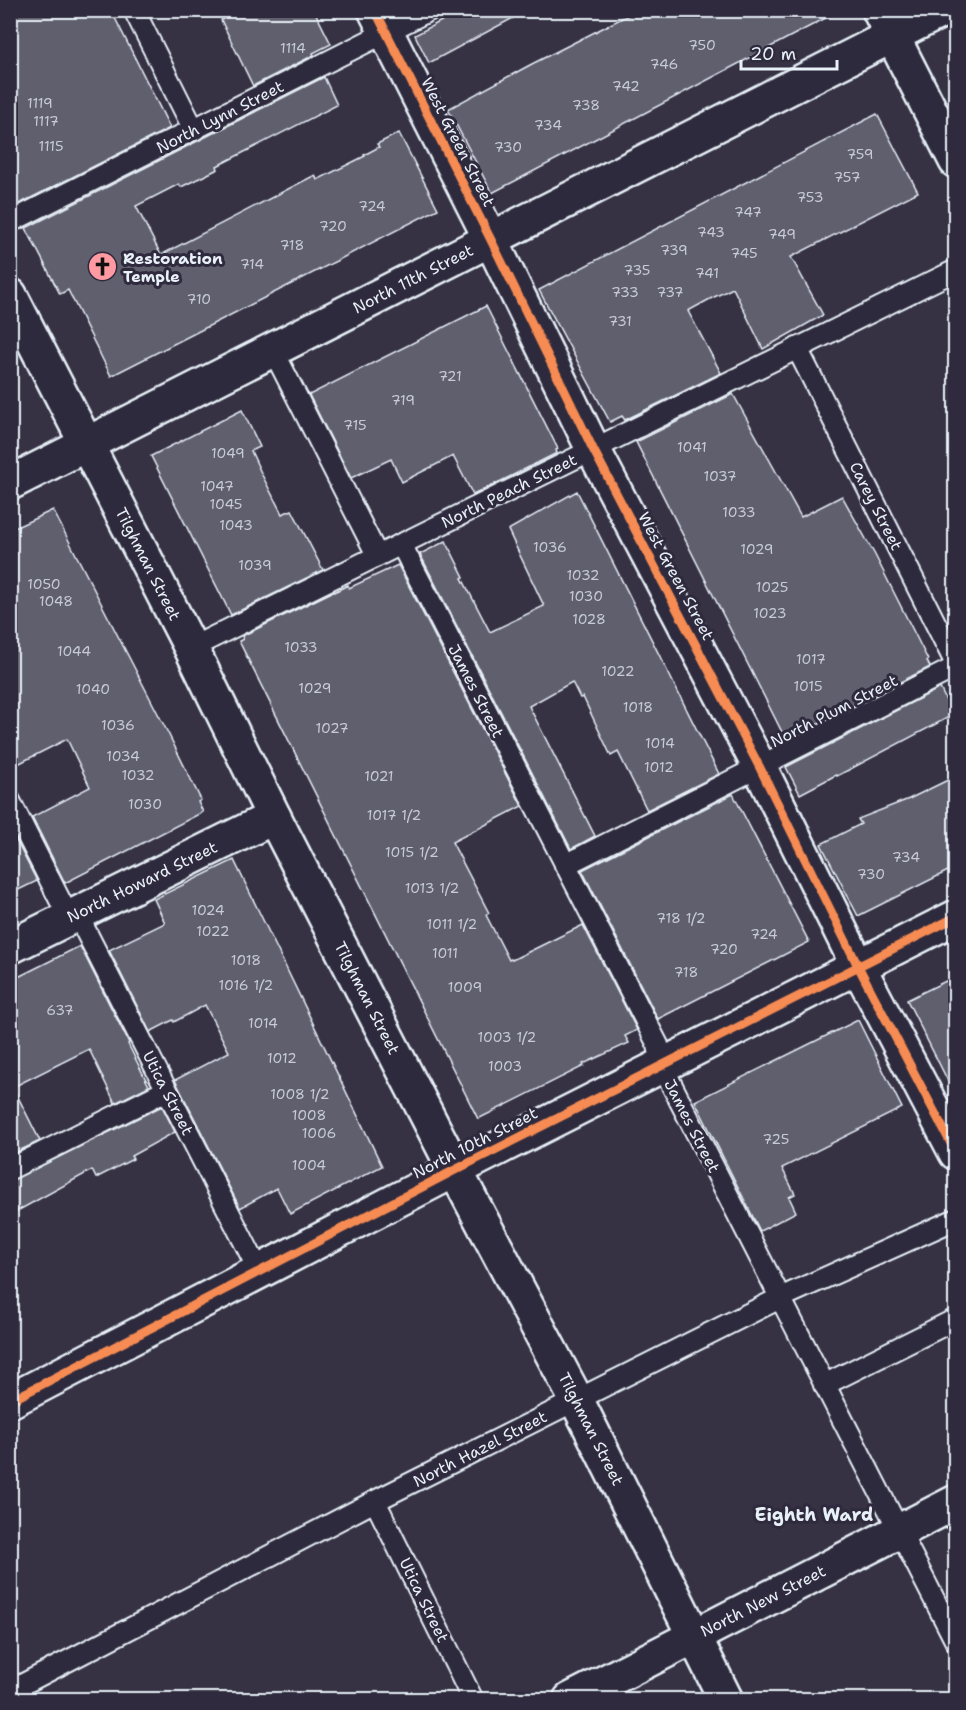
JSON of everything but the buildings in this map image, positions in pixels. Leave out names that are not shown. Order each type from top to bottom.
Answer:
[{"type":"street","name":"North 11th Street","points":[[10,483],[491,240],[885,24],[943,10]]},
{"type":"street","name":"West Green Street","points":[[380,22],[491,240],[593,449],[759,766],[858,966],[956,1153]]},
{"type":"street","points":[[885,24],[956,161]]},
{"type":"street","name":"Tilghman Street","points":[[10,295],[191,648],[274,817],[455,1170],[577,1401],[726,1700]]},
{"type":"street","name":"North Howard Street","points":[[10,947],[274,817]]},
{"type":"street","name":"North 10th Street","points":[[10,1401],[455,1170],[956,917]]},
{"type":"street","name":"North New Street","points":[[570,1700],[956,1502]]},
{"type":"lane","points":[[134,10],[194,130]]},
{"type":"lane","name":"North Lynn Street","points":[[10,222],[194,130],[380,22],[430,10]]},
{"type":"lane","name":"North Peach Street","points":[[191,648],[956,270]]},
{"type":"lane","name":"Carey Street","points":[[797,348],[956,665]]},
{"type":"lane","points":[[273,350],[377,555]]},
{"type":"lane","name":"James Street","points":[[401,544],[658,1045],[662,1065],[956,1642]]},
{"type":"lane","name":"North Plum Street","points":[[565,865],[956,665]]},
{"type":"lane","name":"Utica Street","points":[[10,801],[166,1090],[259,1271]]},
{"type":"lane","points":[[10,1169],[166,1090]]},
{"type":"lane","name":"North Hazel Street","points":[[10,1691],[375,1502],[780,1298],[956,1219]]},
{"type":"lane","points":[[824,1385],[956,1319]]},
{"type":"lane","name":"Utica Street","points":[[375,1502],[473,1700]]},
{"type":"cycle path","points":[[375,10],[593,449],[759,766],[858,966],[956,1153]]},
{"type":"cycle path","points":[[10,1401],[455,1170],[956,917]]},
{"type":"place","name":"Restoration Temple","points":[[102,267]]},
{"type":"district","name":"Eighth Ward","points":[[814,1515]]}]
